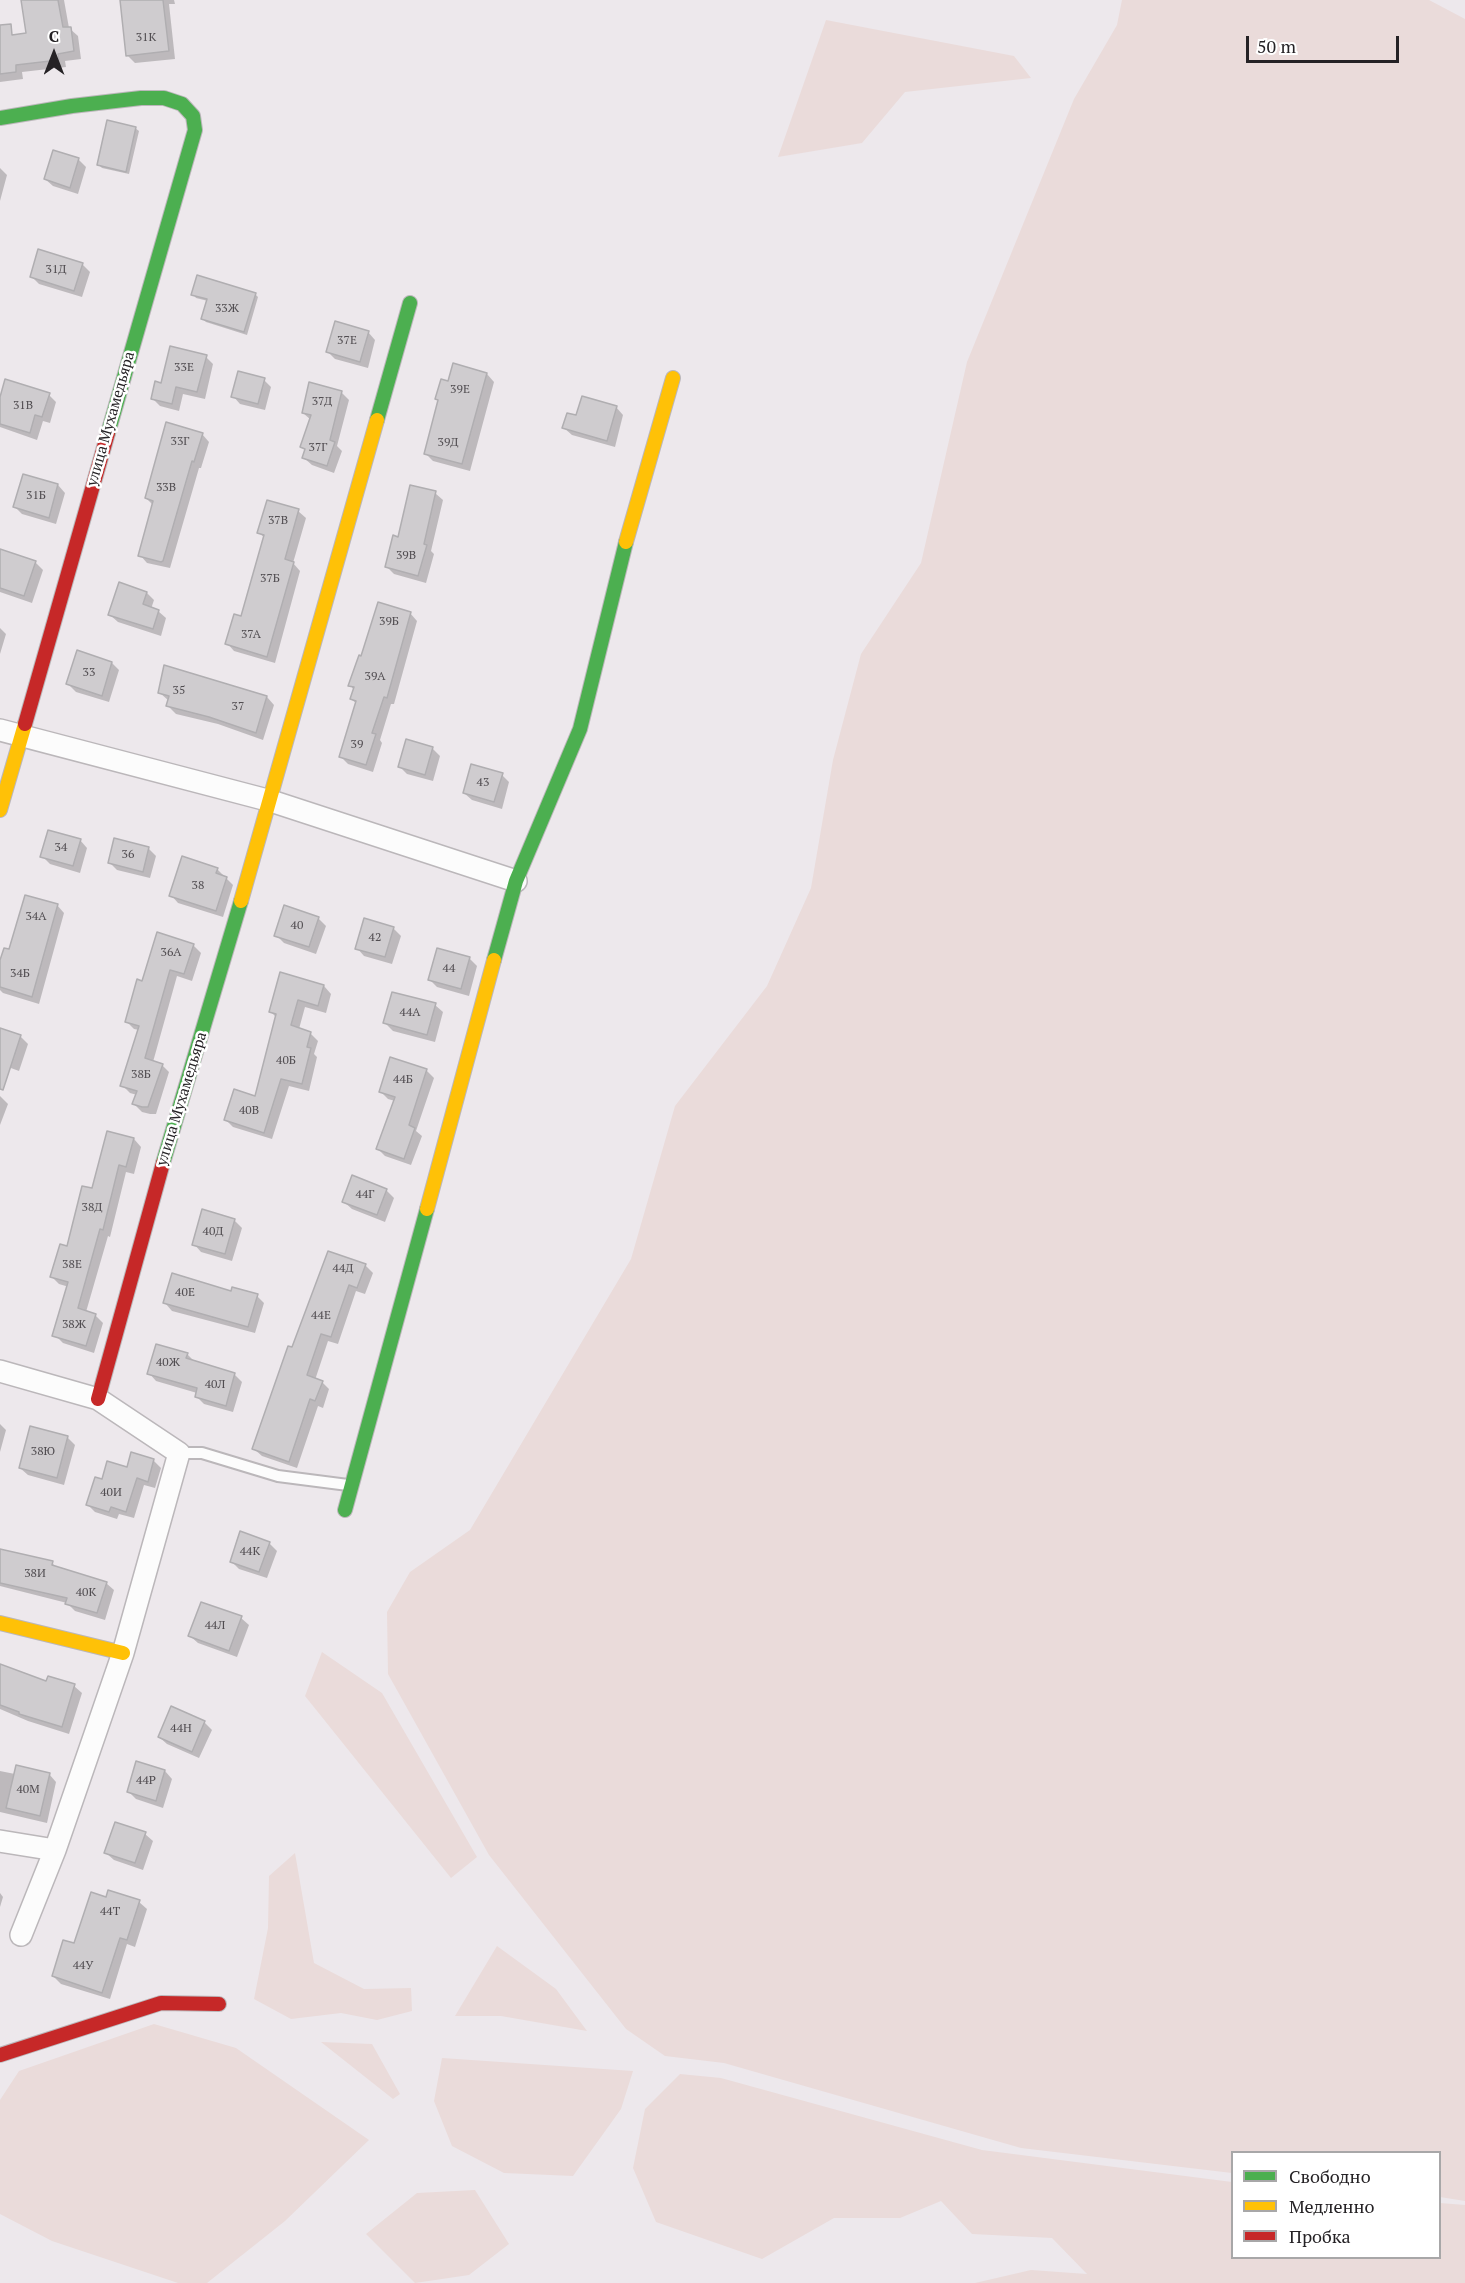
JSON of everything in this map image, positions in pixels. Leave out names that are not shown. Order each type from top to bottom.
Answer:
[{"type":"street","name":"улица Мухамедьяра","points":[[0,118],[72,106],[141,98],[164,98],[182,104],[193,116],[195,130],[0,810]]},
{"type":"street","name":"улица Мухамедьяра","points":[[98,1399],[148,1213],[271,801],[410,303]]},
{"type":"street","points":[[345,1510],[516,881],[580,729],[620,563],[673,378]]},
{"type":"street","points":[[0,730],[271,801],[516,881]]},
{"type":"street","points":[[0,1371],[98,1399],[179,1453],[123,1653],[55,1850],[21,1935]]},
{"type":"street","points":[[0,1623],[123,1653]]},
{"type":"street","points":[[0,1841],[55,1850]]},
{"type":"street","points":[[0,2055],[161,2003],[219,2004]]},
{"type":"lane","points":[[179,1453],[202,1453],[278,1476],[352,1485]]},
{"type":"shaded area","points":[[1122,0],[1429,0],[1465,19],[1465,2201],[1441,2197],[1441,2151],[1231,2151],[1231,2173],[1021,2148],[724,2063],[665,2056],[626,2029],[489,1855],[388,1674],[387,1612],[410,1572],[470,1530],[631,1259],[675,1106],[767,986],[811,888],[833,760],[861,654],[921,563],[967,362],[1074,99],[1117,25]]},
{"type":"shaded area","points":[[826,20],[1014,56],[1031,78],[905,92],[862,143],[778,157]]},
{"type":"shaded area","points":[[322,1652],[382,1693],[477,1857],[451,1878],[305,1696]]},
{"type":"shaded area","points":[[295,1853],[314,1963],[364,1989],[411,1988],[412,2011],[377,2020],[341,2013],[291,2019],[254,1999],[268,1928],[269,1876]]},
{"type":"shaded area","points":[[497,1946],[556,1989],[587,2031],[501,2016],[455,2016]]},
{"type":"shaded area","points":[[154,2024],[236,2048],[369,2140],[285,2221],[207,2283],[178,2283],[52,2241],[0,2214],[0,2100],[19,2071]]},
{"type":"shaded area","points":[[321,2042],[372,2044],[400,2094],[393,2099]]},
{"type":"shaded area","points":[[442,2058],[633,2071],[621,2109],[573,2176],[504,2173],[452,2146],[434,2101]]},
{"type":"shaded area","points":[[680,2074],[721,2078],[982,2150],[1231,2182],[1231,2259],[1441,2259],[1441,2203],[1465,2205],[1465,2283],[975,2283],[1031,2270],[1087,2274],[1052,2238],[972,2234],[941,2201],[900,2218],[834,2218],[762,2259],[656,2222],[633,2168],[645,2109]]},
{"type":"shaded area","points":[[475,2190],[509,2244],[469,2275],[415,2283],[366,2234],[417,2193]]},
{"type":"building","points":[[21,0],[58,0],[63,27],[71,27],[74,51],[58,54],[59,60],[16,65],[16,72],[0,74],[0,25],[11,24],[12,35],[26,33]]},
{"type":"building","points":[[120,0],[163,0],[169,51],[126,56]]},
{"type":"building","points":[[107,120],[136,127],[126,172],[97,165]]},
{"type":"building","points":[[53,150],[79,158],[70,188],[44,179]]},
{"type":"building","points":[[38,249],[83,263],[74,291],[30,277]]},
{"type":"building","points":[[197,275],[256,293],[244,332],[201,319],[207,299],[191,295]]},
{"type":"building","points":[[335,321],[369,331],[360,362],[326,352]]},
{"type":"building","points":[[170,346],[207,355],[197,392],[176,387],[172,404],[151,399],[155,381],[161,383]]},
{"type":"building","points":[[453,363],[487,373],[462,464],[424,454],[441,379],[448,381]]},
{"type":"building","points":[[238,371],[265,378],[258,404],[231,397]]},
{"type":"building","points":[[5,379],[50,393],[42,417],[35,415],[30,433],[0,424],[0,397]]},
{"type":"building","points":[[309,382],[342,391],[330,440],[335,442],[327,466],[302,458],[305,449],[300,447],[311,415],[302,413]]},
{"type":"building","points":[[582,396],[617,406],[607,441],[562,428],[567,413],[576,415]]},
{"type":"building","points":[[166,422],[203,433],[161,562],[138,556],[153,501],[145,498]]},
{"type":"building","points":[[23,474],[58,484],[49,518],[13,507]]},
{"type":"building","points":[[410,485],[436,491],[424,544],[427,545],[418,576],[385,567],[393,535],[398,537]]},
{"type":"building","points":[[267,500],[299,509],[285,559],[294,562],[267,657],[225,644],[234,614],[241,616],[264,535],[257,533]]},
{"type":"building","points":[[0,549],[36,561],[24,596],[0,588]]},
{"type":"building","points":[[119,582],[147,592],[143,604],[159,610],[153,629],[108,615]]},
{"type":"building","points":[[378,602],[411,612],[387,698],[384,697],[372,733],[376,734],[366,765],[339,757],[356,701],[350,699],[354,687],[348,686],[359,655],[361,656]]},
{"type":"building","points":[[77,650],[112,662],[102,696],[66,684]]},
{"type":"building","points":[[164,665],[267,696],[256,733],[209,717],[166,706],[169,696],[158,693]]},
{"type":"building","points":[[406,739],[433,747],[425,775],[398,767]]},
{"type":"building","points":[[471,764],[503,773],[494,802],[463,793]]},
{"type":"building","points":[[48,830],[81,839],[73,866],[40,857]]},
{"type":"building","points":[[114,838],[149,847],[143,872],[108,863]]},
{"type":"building","points":[[182,856],[218,868],[216,873],[227,877],[216,911],[169,896]]},
{"type":"building","points":[[25,895],[58,904],[32,997],[0,987],[0,960],[4,948],[9,949]]},
{"type":"building","points":[[284,905],[319,917],[309,947],[274,936]]},
{"type":"building","points":[[364,918],[394,927],[385,957],[355,949]]},
{"type":"building","points":[[157,932],[194,944],[184,974],[170,970],[145,1058],[163,1064],[148,1107],[142,1107],[132,1104],[137,1091],[120,1086],[139,1026],[125,1022],[137,979],[142,981]]},
{"type":"building","points":[[437,948],[470,957],[461,989],[428,980]]},
{"type":"building","points":[[280,972],[324,985],[318,1006],[298,1000],[291,1025],[311,1032],[307,1047],[311,1048],[302,1084],[281,1079],[264,1133],[224,1120],[234,1089],[255,1096],[276,1014],[269,1012]]},
{"type":"building","points":[[392,992],[436,1003],[427,1035],[383,1023]]},
{"type":"building","points":[[0,1028],[21,1035],[3,1090],[0,1089]]},
{"type":"building","points":[[390,1057],[427,1069],[409,1125],[415,1128],[404,1159],[376,1149],[395,1097],[379,1092]]},
{"type":"building","points":[[107,1131],[134,1138],[126,1167],[119,1165],[103,1230],[100,1229],[78,1308],[96,1314],[86,1346],[52,1336],[68,1282],[50,1277],[60,1244],[67,1246],[82,1186],[92,1188]]},
{"type":"building","points":[[352,1175],[387,1189],[377,1215],[342,1202]]},
{"type":"building","points":[[202,1209],[235,1219],[225,1254],[192,1245]]},
{"type":"building","points":[[328,1251],[366,1264],[357,1288],[349,1285],[331,1337],[321,1334],[307,1375],[323,1381],[315,1401],[310,1399],[289,1462],[252,1449],[288,1346],[292,1347]]},
{"type":"building","points":[[172,1273],[231,1291],[232,1287],[258,1294],[248,1327],[163,1303]]},
{"type":"building","points":[[156,1344],[188,1353],[186,1358],[235,1373],[226,1406],[195,1397],[197,1388],[147,1374]]},
{"type":"building","points":[[30,1426],[68,1436],[57,1478],[19,1468]]},
{"type":"building","points":[[131,1452],[154,1459],[148,1482],[137,1478],[126,1512],[111,1507],[109,1512],[86,1505],[95,1477],[102,1479],[107,1461],[127,1467]]},
{"type":"building","points":[[240,1531],[270,1542],[259,1572],[230,1562]]},
{"type":"building","points":[[0,1549],[53,1561],[52,1565],[107,1582],[97,1613],[65,1604],[67,1598],[0,1583]]},
{"type":"building","points":[[201,1602],[242,1616],[229,1651],[188,1636]]},
{"type":"building","points":[[0,1664],[46,1681],[48,1676],[75,1684],[62,1727],[19,1714],[19,1712],[0,1705]]},
{"type":"building","points":[[171,1706],[205,1721],[192,1752],[158,1737]]},
{"type":"building","points":[[136,1761],[165,1770],[156,1801],[127,1792]]},
{"type":"building","points":[[16,1765],[50,1773],[40,1816],[6,1808]]},
{"type":"building","points":[[115,1822],[146,1832],[135,1863],[104,1853]]},
{"type":"building","points":[[108,1890],[140,1900],[127,1940],[120,1938],[102,1993],[52,1976],[63,1940],[74,1943],[91,1892],[106,1897]]},
{"type":"traffic: fast","points":[[0,118],[141,98],[164,98],[182,104],[193,116],[195,130],[108,433]]},
{"type":"traffic: fast","points":[[377,420],[410,303]]},
{"type":"traffic: fast","points":[[494,960],[516,881],[580,729],[626,542]]},
{"type":"traffic: fast","points":[[163,1163],[241,901]]},
{"type":"traffic: fast","points":[[345,1510],[427,1209]]},
{"type":"traffic: slow","points":[[626,542],[673,378]]},
{"type":"traffic: slow","points":[[241,901],[377,420]]},
{"type":"traffic: slow","points":[[0,810],[25,724]]},
{"type":"traffic: slow","points":[[427,1209],[494,960]]},
{"type":"traffic: slow","points":[[0,1623],[123,1653]]},
{"type":"traffic: jam","points":[[25,724],[108,433]]},
{"type":"traffic: jam","points":[[98,1399],[163,1163]]},
{"type":"traffic: jam","points":[[0,2055],[161,2003],[219,2004]]}]
